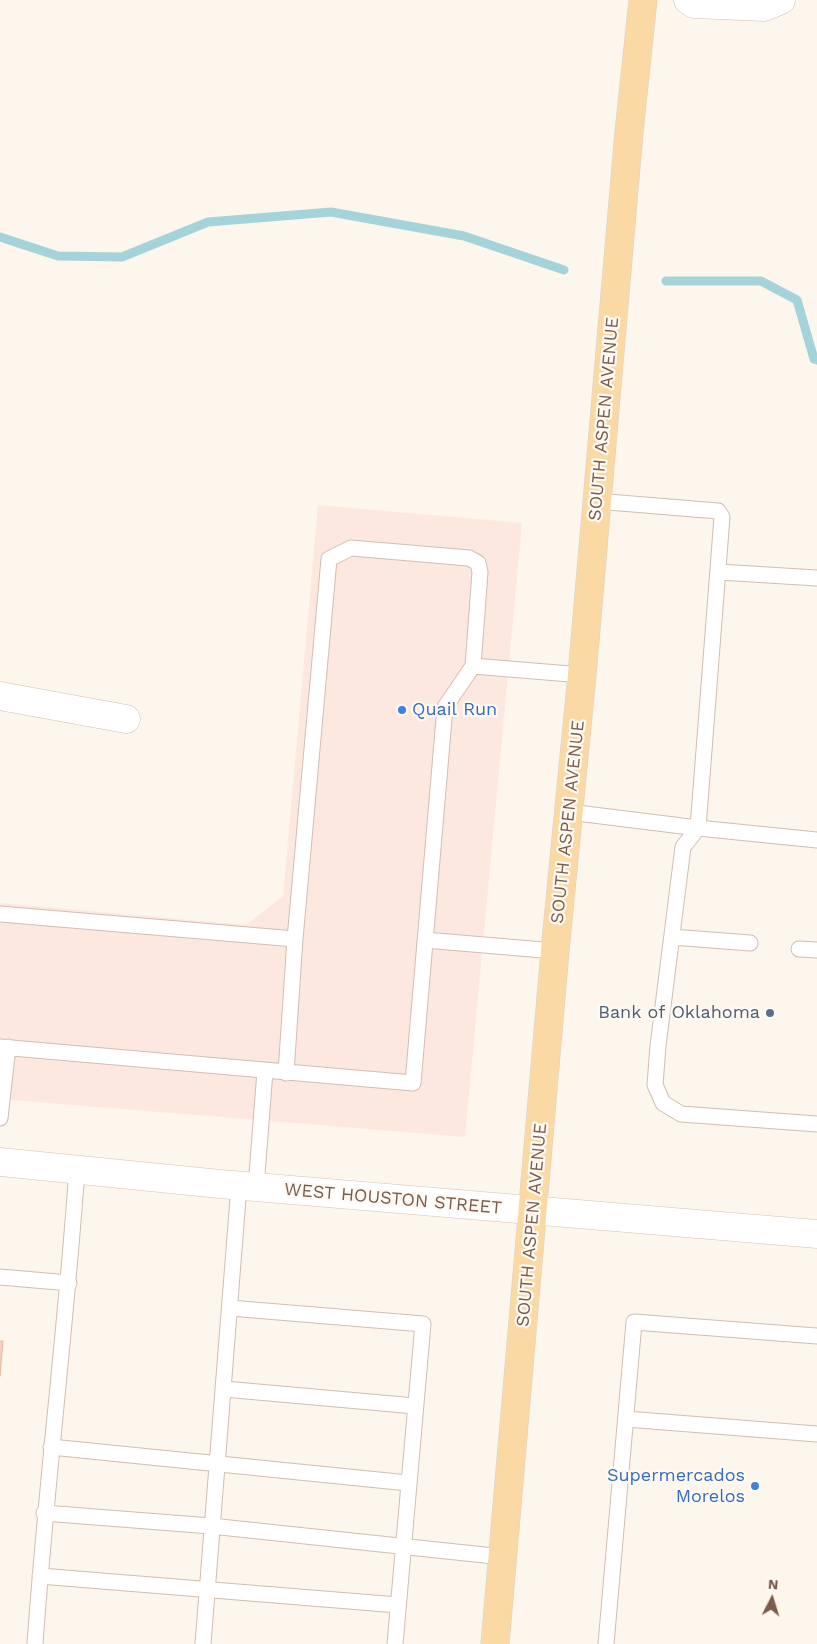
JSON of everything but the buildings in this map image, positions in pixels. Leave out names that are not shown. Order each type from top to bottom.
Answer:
[{"type":"main road","name":"SOUTH ASPEN AVENUE","points":[[495,1644],[555,951],[643,0]]},
{"type":"main road","points":[[688,0],[694,4],[764,8],[781,0]]},
{"type":"main road","points":[[0,696],[126,719]]},
{"type":"main road","name":"WEST HOUSTON STREET","points":[[0,1162],[248,1187],[817,1234]]},
{"type":"lane","points":[[596,501],[718,511],[722,517],[720,572],[698,828],[683,847],[658,1046],[655,1085],[663,1103],[681,1114],[817,1124]]},
{"type":"lane","points":[[0,1118],[4,1047],[265,1072],[413,1084],[445,707],[473,666],[480,572],[478,563],[469,558],[351,548],[329,560],[295,939],[286,1073]]},
{"type":"lane","points":[[720,572],[817,578]]},
{"type":"lane","points":[[473,666],[582,675]]},
{"type":"lane","points":[[569,812],[817,840]]},
{"type":"lane","points":[[0,914],[295,939]]},
{"type":"lane","points":[[672,936],[750,943]]},
{"type":"lane","points":[[425,940],[555,951]]},
{"type":"lane","points":[[799,949],[817,950]]},
{"type":"lane","points":[[203,1644],[230,1308],[265,1072]]},
{"type":"lane","points":[[35,1644],[44,1513],[69,1283],[77,1169]]},
{"type":"lane","points":[[0,1277],[69,1283]]},
{"type":"lane","points":[[230,1308],[423,1324],[402,1546],[395,1644]]},
{"type":"lane","points":[[606,1644],[634,1322],[817,1336]]},
{"type":"lane","points":[[224,1389],[415,1406]]},
{"type":"lane","points":[[626,1419],[817,1434]]},
{"type":"lane","points":[[51,1447],[408,1483]]},
{"type":"lane","points":[[44,1513],[211,1526],[503,1557]]},
{"type":"lane","points":[[40,1576],[398,1605]]},
{"type":"shaded area","name":"Quail Run","points":[[318,505],[522,523],[465,1137],[0,1099],[0,903],[246,925],[283,896]]},
{"type":"waterway","points":[[0,237],[58,256],[122,257],[208,222],[331,212],[464,236],[564,270]]},
{"type":"waterway","points":[[666,281],[761,281],[797,300],[814,359],[817,360]]},
{"type":"place","name":"Quail Run","points":[[402,710]]},
{"type":"place","name":"Bank of Oklahoma","points":[[770,1013]]},
{"type":"place","name":"Supermercados Morelos","points":[[755,1486]]}]
